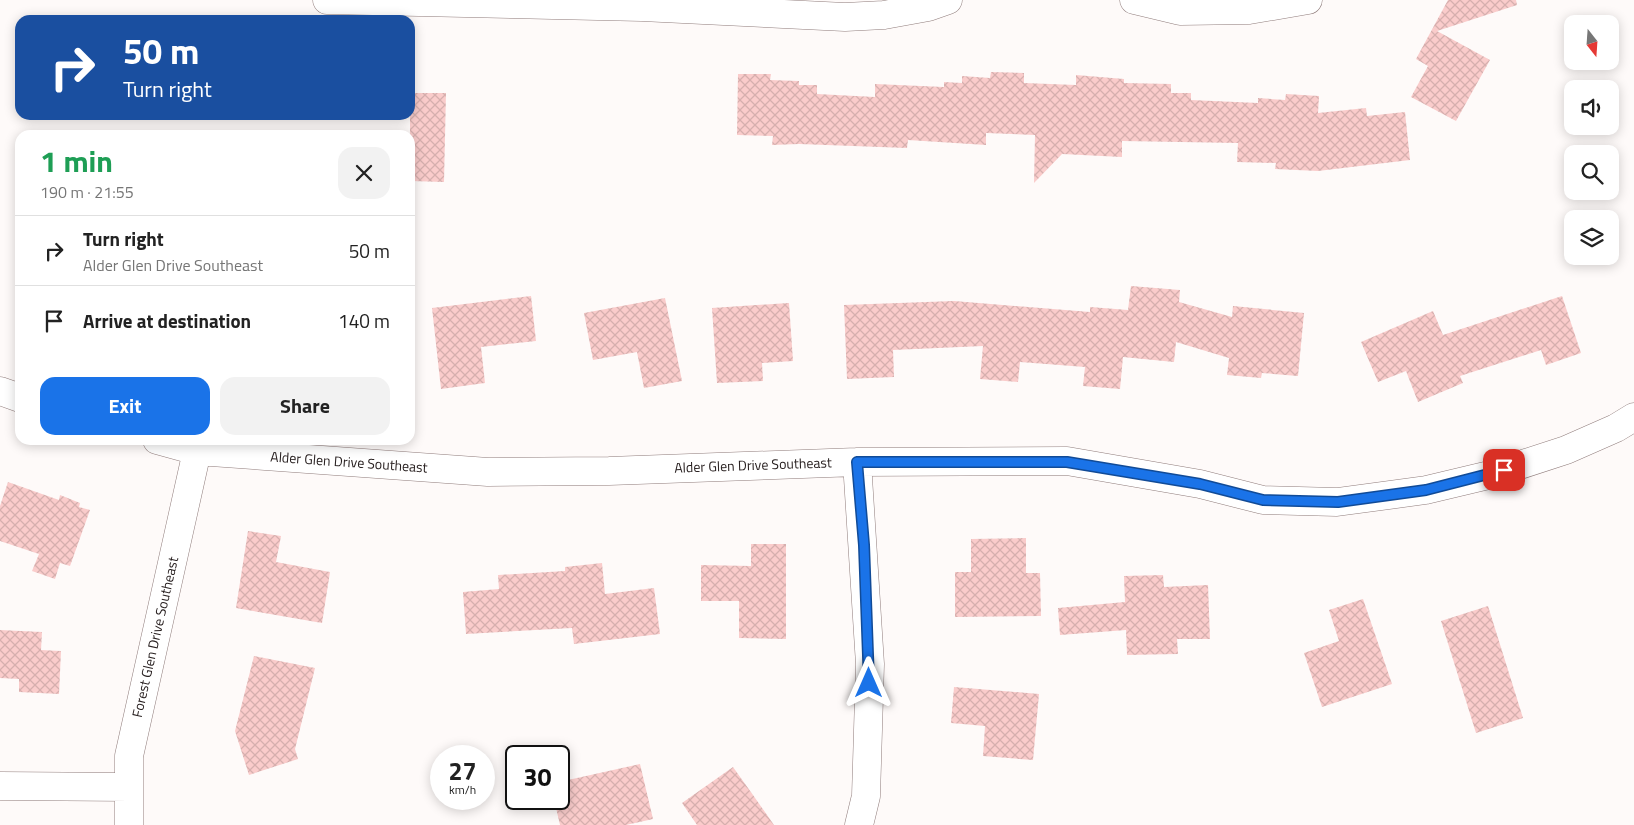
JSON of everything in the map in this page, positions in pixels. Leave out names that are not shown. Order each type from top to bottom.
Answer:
[{"type":"street","points":[[327,0],[643,4],[845,17],[884,15],[928,7],[948,0]]},
{"type":"street","points":[[1134,0],[1180,11],[1248,10],[1308,0]]},
{"type":"street","points":[[0,391],[15,396]]},
{"type":"street","name":"Alder Glen Drive Southeast","points":[[175,445],[197,451],[488,472],[609,471],[857,462],[1067,462],[1200,484],[1263,500],[1338,502],[1426,490],[1489,475],[1566,450],[1634,418]]},
{"type":"street","name":"Forest Glen Drive Southeast","points":[[129,825],[129,756],[197,451]]},
{"type":"street","points":[[857,462],[870,664],[866,796],[859,825]]},
{"type":"street","points":[[0,786],[129,787]]},
{"type":"building","points":[[1448,0],[1516,0],[1517,5],[1437,31],[1490,60],[1456,121],[1411,97],[1428,66],[1416,59]]},
{"type":"building","points":[[991,72],[1024,73],[1024,83],[1076,85],[1076,75],[1124,79],[1124,83],[1171,84],[1171,93],[1191,93],[1191,100],[1258,103],[1258,98],[1285,100],[1286,94],[1319,96],[1318,113],[1366,108],[1367,116],[1405,112],[1410,160],[1318,171],[1275,169],[1276,163],[1237,162],[1238,143],[1122,141],[1122,157],[1062,154],[1034,183],[1035,135],[986,133],[986,145],[908,140],[907,148],[799,144],[772,145],[773,136],[737,135],[738,74],[771,74],[770,80],[799,81],[799,85],[817,85],[817,94],[875,97],[875,84],[944,87],[944,82],[962,83],[962,76],[990,78]]},
{"type":"building","points":[[415,93],[446,93],[444,182],[415,181],[415,130],[410,130],[410,120],[415,120]]},
{"type":"building","points":[[1131,286],[1180,290],[1179,302],[1232,317],[1233,306],[1304,313],[1298,376],[1262,373],[1261,378],[1227,375],[1229,358],[1176,342],[1174,362],[1123,357],[1120,389],[1083,386],[1085,367],[1020,362],[1018,382],[980,379],[983,346],[893,350],[894,377],[847,379],[844,305],[954,301],[1090,312],[1090,307],[1128,310]]},
{"type":"building","points":[[531,296],[536,341],[481,347],[485,383],[441,389],[432,308]]},
{"type":"building","points":[[1562,296],[1581,353],[1546,365],[1541,350],[1460,376],[1463,383],[1418,402],[1406,371],[1378,382],[1361,342],[1433,311],[1443,335]]},
{"type":"building","points":[[665,298],[682,381],[644,388],[637,352],[593,360],[584,313]]},
{"type":"building","points":[[789,303],[793,361],[762,363],[763,381],[717,383],[712,308]]},
{"type":"building","points":[[8,482],[59,500],[60,495],[80,503],[79,507],[90,510],[70,566],[60,563],[55,579],[32,571],[39,554],[0,541],[0,506]]},
{"type":"building","points":[[248,531],[281,536],[276,562],[330,572],[322,623],[236,608]]},
{"type":"building","points":[[1026,538],[1026,573],[1040,573],[1041,616],[955,617],[955,572],[971,572],[971,539]]},
{"type":"building","points":[[751,544],[786,544],[786,639],[739,638],[739,601],[701,601],[701,565],[751,566]]},
{"type":"building","points":[[602,563],[605,594],[654,588],[660,634],[574,644],[572,628],[466,634],[463,592],[499,589],[498,575],[565,571],[565,567]]},
{"type":"building","points":[[1163,575],[1164,587],[1208,585],[1210,639],[1177,639],[1178,654],[1127,655],[1126,630],[1060,635],[1058,608],[1125,602],[1124,576]]},
{"type":"building","points":[[1363,599],[1392,684],[1322,707],[1304,653],[1339,641],[1329,610]]},
{"type":"building","points":[[1488,606],[1523,718],[1476,733],[1441,621]]},
{"type":"building","points":[[0,630],[42,632],[41,650],[61,651],[59,694],[19,692],[19,679],[0,678]]},
{"type":"building","points":[[254,656],[315,668],[295,749],[298,759],[249,775],[235,731]]},
{"type":"building","points":[[954,687],[1039,694],[1033,760],[983,756],[985,726],[951,723]]},
{"type":"building","points":[[640,764],[653,819],[626,825],[560,825],[557,810],[570,810],[570,780]]},
{"type":"building","points":[[733,767],[774,825],[697,825],[682,803]]},
{"type":"route","points":[[869,683],[870,664],[864,545],[857,462],[986,460],[1067,462],[1200,484],[1263,500],[1338,502],[1426,490],[1504,470]]}]
